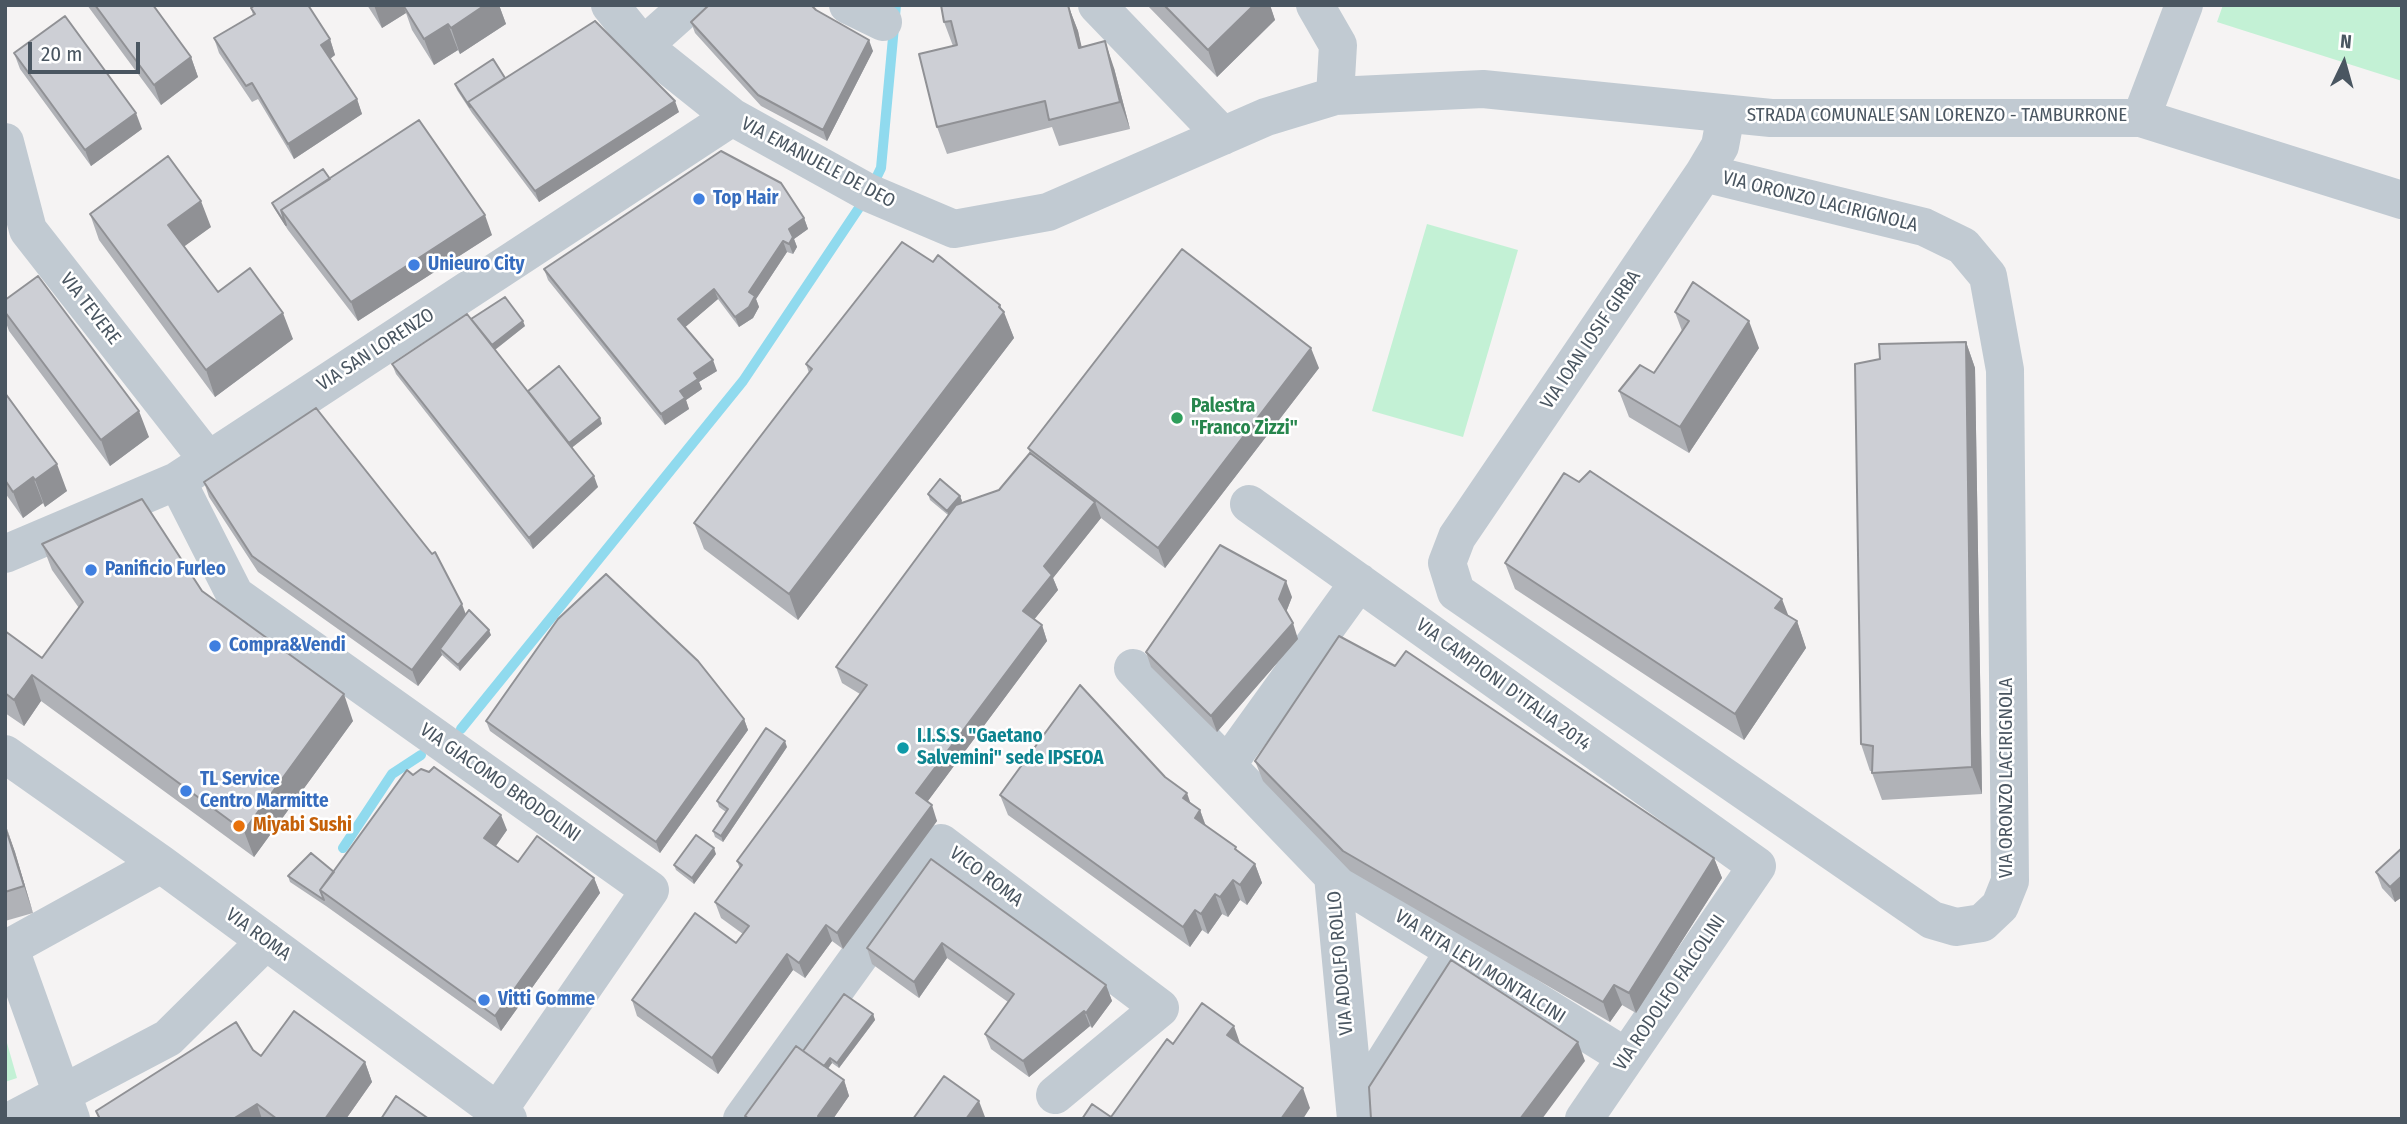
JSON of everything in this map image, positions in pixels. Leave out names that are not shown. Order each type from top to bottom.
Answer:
[{"type":"street","name":"VIA EMANUELE DE DEO","points":[[610,5],[643,46],[732,117],[869,193],[954,229],[1048,212],[1266,117],[1335,96]]},
{"type":"street","points":[[643,46],[689,5]]},
{"type":"street","points":[[848,5],[883,22]]},
{"type":"street","points":[[1097,5],[1223,135]]},
{"type":"street","points":[[1315,5],[1338,45],[1335,96]]},
{"type":"street","points":[[2141,118],[2184,5]]},
{"type":"street","name":"STRADA COMUNALE SAN LORENZO - TAMBURRONE","points":[[1335,96],[1483,89],[1772,118],[2141,118],[2402,200]]},
{"type":"street","name":"VIA IOAN IOSIF GIRBA","points":[[1447,564],[1457,537],[1704,173],[1720,146],[1726,114]]},
{"type":"street","name":"VIA SAN LORENZO","points":[[5,554],[177,481],[732,117]]},
{"type":"street","name":"VIA TEVERE","points":[[5,142],[28,230],[208,460]]},
{"type":"street","name":"VIA ORONZO LACIRIGNOLA","points":[[1447,564],[1456,592],[1932,920],[1956,927],[1982,923],[2000,906],[2010,880],[2005,370],[1989,276],[1963,246],[1924,227],[1704,173]]},
{"type":"street","name":"VIA GIACOMO BRODOLINI","points":[[177,481],[235,595],[650,890],[503,1115]]},
{"type":"street","name":"VIA CAMPIONI D'ITALIA 2014","points":[[1249,504],[1756,866]]},
{"type":"street","points":[[1227,765],[1359,582]]},
{"type":"street","name":"VIA ADOLFO ROLLO","points":[[1133,668],[1333,876],[1356,1114]]},
{"type":"street","name":"VIA ROMA","points":[[5,754],[161,864],[503,1115]]},
{"type":"street","name":"VICO ROMA","points":[[742,1119],[941,843],[1160,1007],[1055,1095]]},
{"type":"street","points":[[66,1106],[8,949],[161,864]]},
{"type":"street","name":"VIA RODOLFO FALCOLINI","points":[[1584,1119],[1756,866]]},
{"type":"street","name":"VIA RITA LEVI MONTALCINI","points":[[1333,876],[1626,1057]]},
{"type":"street","points":[[14,1119],[66,1106],[168,1038],[266,941]]},
{"type":"street","points":[[1356,1114],[1454,951]]},
{"type":"green space","points":[[2223,5],[2402,5],[2402,81],[2217,22]]},
{"type":"green space","points":[[1427,224],[1518,250],[1463,437],[1372,411]]},
{"type":"green space","points":[[5,1036],[17,1078],[5,1082]]},
{"type":"building","points":[[95,5],[153,5],[191,57],[154,85]]},
{"type":"building","points":[[255,5],[308,5],[330,39],[321,45],[357,99],[288,144],[252,83],[246,86],[214,38],[255,14],[251,8]]},
{"type":"building","points":[[403,5],[485,5],[451,28],[448,24],[424,39]]},
{"type":"building","points":[[709,5],[811,5],[869,40],[823,130],[758,95],[691,22]]},
{"type":"building","points":[[941,5],[1068,5],[1079,48],[1105,41],[1120,102],[1049,120],[1045,101],[937,127],[919,54],[957,45],[951,21],[944,22]]},
{"type":"building","points":[[1164,5],[1254,5],[1208,50]]},
{"type":"building","points":[[65,16],[136,113],[85,150],[14,53]]},
{"type":"building","points":[[595,21],[675,101],[535,191],[468,102]]},
{"type":"building","points":[[493,59],[505,78],[468,102],[470,107],[455,84]]},
{"type":"building","points":[[419,120],[485,215],[351,302],[281,210]]},
{"type":"building","points":[[721,151],[781,183],[804,218],[789,229],[793,237],[789,244],[783,241],[749,292],[755,296],[749,307],[735,317],[714,289],[678,319],[713,360],[694,373],[698,379],[680,391],[685,398],[661,414],[544,269]]},
{"type":"building","points":[[168,156],[201,201],[168,225],[218,292],[250,268],[283,313],[206,370],[90,214]]},
{"type":"building","points":[[323,169],[330,179],[281,210],[286,225],[272,203]]},
{"type":"building","points":[[902,242],[933,262],[938,255],[1000,305],[1004,312],[789,594],[694,523],[812,369],[806,364]]},
{"type":"building","name":"Palestra \"Franco Zizzi\"","points":[[1182,249],[1311,348],[1158,548],[1028,448]]},
{"type":"building","points":[[38,276],[139,411],[101,440],[5,312],[5,300]]},
{"type":"building","points":[[1693,282],[1749,321],[1680,427],[1619,391],[1640,365],[1654,373],[1689,321],[1675,312]]},
{"type":"building","points":[[505,297],[523,321],[492,345],[471,319]]},
{"type":"building","points":[[467,314],[594,476],[529,538],[392,364]]},
{"type":"building","points":[[1966,342],[1972,767],[1872,773],[1873,746],[1861,744],[1855,364],[1880,359],[1879,344]]},
{"type":"building","points":[[559,366],[600,418],[569,443],[528,391]]},
{"type":"building","points":[[5,393],[57,464],[13,492],[5,480]]},
{"type":"building","points":[[316,408],[432,554],[435,552],[462,604],[412,670],[252,556],[204,482]]},
{"type":"building","name":"I.I.S.S. \"Gaetano Salvemini\" sede IPSEOA","points":[[1030,453],[1095,502],[1044,566],[1052,575],[1023,611],[1042,625],[916,793],[932,805],[837,933],[826,925],[799,963],[787,954],[712,1058],[632,1000],[695,913],[736,943],[749,926],[715,902],[742,865],[737,861],[867,685],[836,667],[956,505],[999,490]]},
{"type":"building","points":[[1590,471],[1782,599],[1775,608],[1797,621],[1735,714],[1505,563],[1564,473],[1579,482]]},
{"type":"building","points":[[940,479],[960,496],[947,511],[928,494]]},
{"type":"building","points":[[142,499],[202,591],[344,694],[244,831],[32,675],[14,700],[5,693],[5,631],[42,658],[83,602],[42,544]]},
{"type":"building","points":[[1220,545],[1286,581],[1279,599],[1293,623],[1211,716],[1146,652]]},
{"type":"building","points":[[606,574],[698,661],[744,719],[656,842],[486,721],[558,619]]},
{"type":"building","points":[[469,610],[489,630],[458,665],[440,649]]},
{"type":"building","points":[[1339,636],[1395,666],[1406,651],[1714,858],[1629,993],[1614,985],[1603,1002],[1343,851],[1255,761]]},
{"type":"building","points":[[1080,685],[1165,777],[1187,793],[1183,798],[1200,810],[1195,818],[1255,864],[1240,885],[1233,880],[1220,897],[1215,894],[1201,914],[1195,910],[1183,927],[1000,795]]},
{"type":"building","points":[[766,728],[785,741],[721,836],[713,831],[728,809],[717,801]]},
{"type":"building","points":[[434,767],[501,815],[484,838],[518,862],[537,836],[594,878],[495,1016],[320,890],[407,770],[413,775],[421,769],[429,772]]},
{"type":"building","points":[[5,826],[24,886],[5,892]]},
{"type":"building","points":[[696,835],[714,848],[692,878],[674,865]]},
{"type":"building","points":[[2402,848],[2402,876],[2390,887],[2376,872]]},
{"type":"building","points":[[311,853],[334,872],[320,890],[324,900],[288,876]]},
{"type":"building","points":[[931,859],[1106,985],[1086,1013],[1084,1011],[1023,1061],[985,1034],[1014,994],[942,943],[914,982],[867,948]]},
{"type":"building","points":[[1451,960],[1578,1042],[1520,1119],[1371,1119],[1369,1087]]},
{"type":"building","points":[[844,994],[873,1014],[837,1063],[830,1058],[824,1066],[803,1051]]},
{"type":"building","points":[[1202,1003],[1234,1026],[1227,1035],[1303,1088],[1281,1119],[1082,1119],[1092,1104],[1111,1117],[1167,1039],[1173,1044]]},
{"type":"building","points":[[294,1011],[365,1062],[325,1119],[277,1119],[257,1104],[233,1119],[100,1119],[96,1111],[236,1022],[253,1050],[261,1056]]},
{"type":"building","points":[[796,1046],[844,1080],[818,1116],[821,1119],[749,1119],[745,1116]]},
{"type":"building","points":[[944,1076],[979,1101],[966,1119],[913,1119]]},
{"type":"building","points":[[396,1096],[429,1119],[381,1119]]},
{"type":"waterway","points":[[461,729],[743,381],[869,193],[881,168],[896,5]]},
{"type":"waterway","points":[[343,848],[392,774],[421,755]]},
{"type":"place","name":"Top Hair","points":[[699,199]]},
{"type":"place","name":"Unieuro City","points":[[414,265]]},
{"type":"place","name":"Palestra \"Franco Zizzi\"","points":[[1177,418]]},
{"type":"place","name":"Panificio Furleo","points":[[91,570]]},
{"type":"place","name":"Compra&Vendi","points":[[215,646]]},
{"type":"place","name":"I.I.S.S. \"Gaetano Salvemini\" sede IPSEOA","points":[[903,748]]},
{"type":"place","name":"TL Service Centro Marmitte","points":[[186,791]]},
{"type":"place","name":"Miyabi Sushi","points":[[239,826]]},
{"type":"place","name":"Vitti Gomme","points":[[484,1000]]}]
